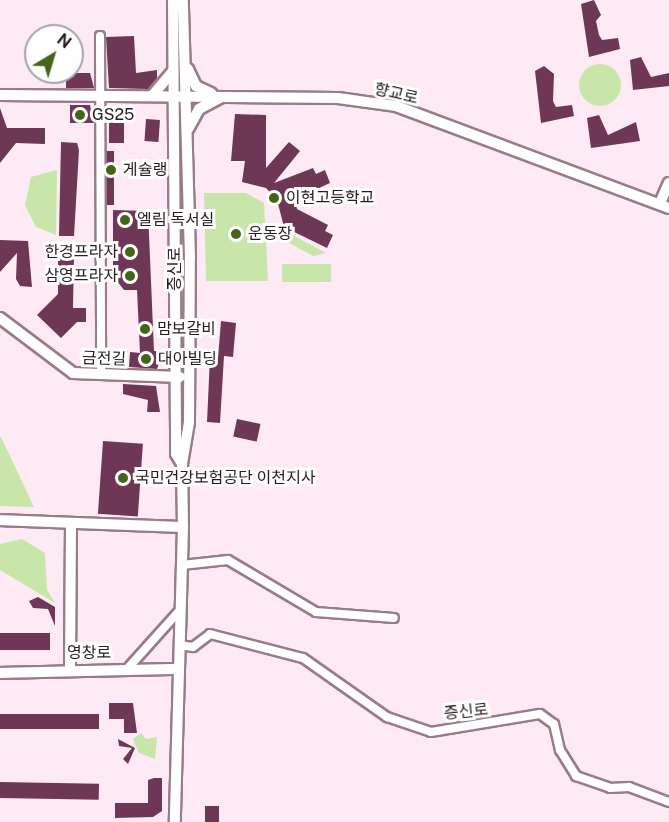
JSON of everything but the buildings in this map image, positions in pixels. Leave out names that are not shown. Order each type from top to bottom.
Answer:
[{"type":"main road","name":"증신로","points":[[173,0],[176,454],[182,464],[183,527],[176,822]]},
{"type":"main road","name":"증신로","points":[[182,464],[188,454],[190,377],[183,0]]},
{"type":"main road","points":[[185,60],[196,86],[222,97]]},
{"type":"main road","points":[[152,96],[174,71]]},
{"type":"main road","name":"향교로","points":[[0,95],[338,98],[396,106],[664,206]]},
{"type":"main road","points":[[187,132],[199,109],[222,97]]},
{"type":"main road","points":[[664,206],[669,183]]},
{"type":"main road","name":"금전길","points":[[0,318],[63,367],[101,374],[190,377]]},
{"type":"main road","points":[[0,520],[71,525],[183,527]]},
{"type":"main road","points":[[70,668],[71,525]]},
{"type":"main road","name":"영창로","points":[[0,673],[70,668],[178,669]]},
{"type":"street","points":[[100,36],[101,374]]},
{"type":"street","points":[[182,565],[228,560],[316,612],[394,618]]},
{"type":"street","points":[[128,668],[181,609]]},
{"type":"street","name":"증신로","points":[[179,645],[193,647],[210,634],[295,655],[387,717],[432,732],[540,714],[554,724],[560,750],[576,777],[610,788],[629,787],[669,802]]},
{"type":"green space","points":[[600,64],[615,70],[621,85],[615,100],[600,106],[585,100],[579,85],[585,70]]},
{"type":"green space","points":[[57,170],[56,235],[36,227],[25,205],[31,177]]},
{"type":"green space","name":"운동장","points":[[204,193],[246,193],[264,203],[268,281],[206,281]]},
{"type":"green space","points":[[289,233],[326,253],[313,256],[284,240]]},
{"type":"green space","points":[[282,264],[331,264],[331,282],[282,282]]},
{"type":"green space","points":[[1,437],[34,507],[0,506]]},
{"type":"green space","points":[[22,539],[45,553],[47,590],[55,603],[0,570],[0,544]]},
{"type":"green space","points":[[141,733],[146,739],[157,737],[155,759],[139,753],[133,739]]},
{"type":"place","name":"GS25","points":[[80,115]]},
{"type":"place","name":"게슐랭","points":[[111,170]]},
{"type":"place","name":"이현고등학교","points":[[274,198]]},
{"type":"place","name":"엘림 독서실","points":[[125,220]]},
{"type":"place","name":"운동장","points":[[236,234]]},
{"type":"place","name":"한경프라자","points":[[130,252]]},
{"type":"place","name":"삼영프라자","points":[[130,276]]},
{"type":"place","name":"맘보갈비","points":[[145,329]]},
{"type":"place","name":"대아빌딩","points":[[146,359]]},
{"type":"place","name":"국민건강보험공단 이천지사","points":[[123,478]]}]
